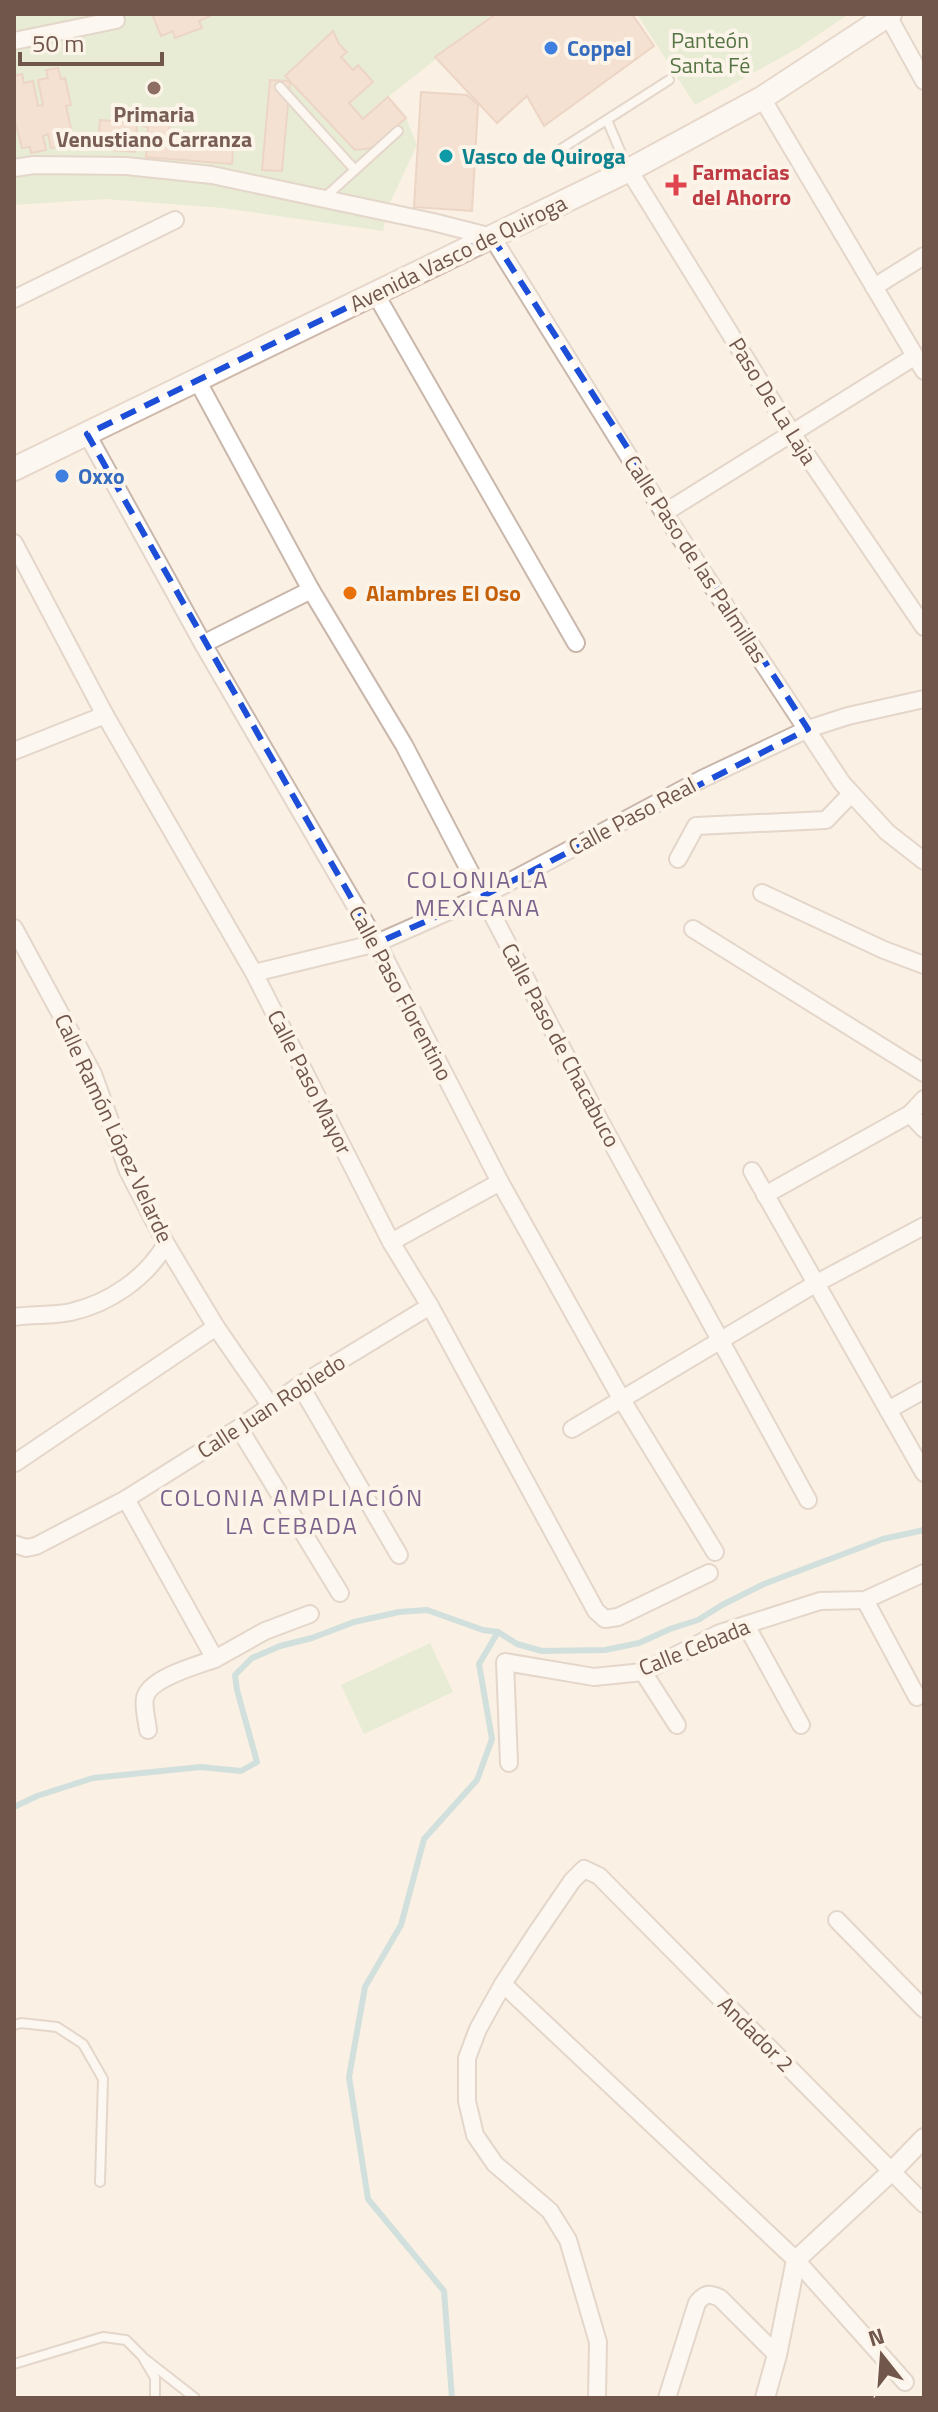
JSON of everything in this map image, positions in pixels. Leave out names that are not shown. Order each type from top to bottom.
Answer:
[{"type":"main road","name":"Avenida Vasco de Quiroga","points":[[14,469],[629,170],[762,98],[889,15]]},
{"type":"street","points":[[889,15],[924,81]]},
{"type":"street","points":[[14,41],[116,20]]},
{"type":"street","points":[[664,513],[791,432],[919,364],[762,98]]},
{"type":"street","points":[[14,168],[34,165],[126,166],[212,175],[492,237]]},
{"type":"street","name":"Paso De La Laja","points":[[629,170],[791,432],[924,627]]},
{"type":"street","points":[[14,299],[175,220]]},
{"type":"street","name":"Calle Paso de las Palmillas","points":[[492,237],[664,513],[842,783],[887,832],[924,861]]},
{"type":"street","points":[[874,287],[924,256]]},
{"type":"street","points":[[375,293],[576,643]]},
{"type":"street","name":"Calle Paso de Chacabuco","points":[[197,380],[311,590],[404,745],[601,1123],[808,1500]]},
{"type":"street","name":"Calle Paso Florentino","points":[[87,434],[203,644],[377,943],[500,1182],[622,1400],[715,1552]]},
{"type":"street","name":"Calle Paso Mayor","points":[[14,543],[105,715],[254,973],[391,1242],[430,1306],[596,1611],[605,1619],[618,1617],[709,1573]]},
{"type":"street","points":[[203,644],[311,590]]},
{"type":"street","name":"Calle Paso Real","points":[[254,973],[377,943],[483,896],[702,779],[808,729],[848,716],[924,699]]},
{"type":"street","points":[[14,751],[105,715]]},
{"type":"street","points":[[678,859],[696,826],[826,820],[851,794]]},
{"type":"street","points":[[762,893],[884,950],[924,965]]},
{"type":"street","name":"Calle Ramón López Velarde","points":[[14,928],[93,1074],[128,1171],[166,1244],[216,1327],[270,1405]]},
{"type":"street","points":[[693,929],[924,1073]]},
{"type":"street","points":[[765,1195],[910,1114],[924,1099]]},
{"type":"street","points":[[910,1114],[924,1129]]},
{"type":"street","points":[[752,1171],[924,1473]]},
{"type":"street","points":[[391,1242],[500,1182]]},
{"type":"street","points":[[572,1429],[815,1284],[924,1226]]},
{"type":"street","points":[[14,1317],[69,1313],[91,1306],[137,1279],[155,1262],[166,1244]]},
{"type":"street","name":"Calle Juan Robledo","points":[[20,1546],[36,1546],[126,1499],[239,1428],[300,1385],[430,1306]]},
{"type":"street","points":[[15,1463],[216,1327]]},
{"type":"street","points":[[300,1385],[399,1555]]},
{"type":"street","points":[[888,1410],[924,1390]]},
{"type":"street","points":[[239,1428],[340,1593]]},
{"type":"street","points":[[126,1499],[215,1659]]},
{"type":"street","name":"Calle Cebada","points":[[509,1763],[505,1662],[594,1677],[643,1672],[720,1633],[820,1601],[865,1600],[924,1573]]},
{"type":"street","points":[[865,1600],[917,1697]]},
{"type":"street","points":[[148,1730],[145,1698],[151,1687],[179,1671],[215,1659],[265,1631],[310,1614]]},
{"type":"street","points":[[746,1625],[801,1725]]},
{"type":"street","points":[[643,1672],[677,1725]]},
{"type":"street","name":"Andador 2","points":[[503,1984],[572,1881],[584,1869],[599,1876],[924,2204]]},
{"type":"street","points":[[837,1920],[924,2009]]},
{"type":"street","points":[[597,2398],[598,2342],[568,2240],[550,2211],[495,2164],[475,2135],[467,2101],[467,2058],[478,2029],[503,1984],[796,2260],[905,2382]]},
{"type":"street","points":[[765,2398],[796,2260],[924,2138]]},
{"type":"street","points":[[667,2398],[697,2303],[703,2295],[720,2298],[777,2355]]},
{"type":"lane","points":[[561,149],[669,80]]},
{"type":"lane","points":[[280,87],[355,170]]},
{"type":"lane","points":[[607,120],[629,170]]},
{"type":"lane","points":[[322,199],[398,131]]},
{"type":"lane","points":[[14,2025],[57,2027],[83,2044],[103,2079],[100,2182]]},
{"type":"lane","points":[[14,2364],[103,2337],[126,2340],[195,2398]]},
{"type":"lane","points":[[142,2356],[155,2378],[155,2398]]},
{"type":"highlighted area","points":[[492,237],[808,729],[483,896],[377,943],[87,434]]},
{"type":"green space","points":[[14,14],[493,14],[388,97],[406,118],[417,145],[388,207],[383,231],[223,208],[105,199],[14,205]]},
{"type":"green space","name":"Panteón Santa Fé","points":[[637,14],[849,14],[800,47],[695,105]]},
{"type":"green space","points":[[430,1643],[453,1692],[364,1734],[341,1685]]},
{"type":"building","points":[[152,14],[210,16],[199,21],[202,28],[175,38],[173,31],[161,36]]},
{"type":"building","points":[[496,14],[632,14],[654,46],[544,126],[527,96],[497,123],[435,57]]},
{"type":"building","points":[[333,31],[347,52],[341,57],[353,70],[358,65],[373,82],[349,103],[363,119],[388,97],[406,118],[372,148],[355,150],[285,76]]},
{"type":"building","points":[[58,68],[61,79],[65,78],[71,105],[66,106],[73,138],[64,140],[66,146],[51,148],[48,134],[43,136],[46,150],[31,153],[30,147],[22,148],[14,117],[14,76],[22,74],[24,83],[33,81],[38,106],[43,105],[38,80],[48,78],[46,70]]},
{"type":"building","points":[[270,80],[290,81],[282,171],[262,170]]},
{"type":"building","name":"Vasco de Quiroga","points":[[421,92],[467,95],[478,105],[472,211],[414,207]]},
{"type":"building","points":[[144,108],[171,110],[169,131],[234,136],[232,164],[146,157],[148,127],[143,126]]},
{"type":"building","points":[[100,120],[137,123],[135,152],[98,149]]},
{"type":"waterway","points":[[14,1807],[37,1796],[93,1778],[201,1767],[241,1771],[257,1762],[235,1675],[252,1658],[354,1622],[399,1612],[427,1610],[483,1630],[498,1632],[517,1644],[542,1651],[605,1650],[639,1643],[698,1620],[764,1584],[883,1539],[924,1530]]},
{"type":"waterway","points":[[452,2398],[444,2291],[368,2199],[349,2077],[365,1987],[401,1925],[424,1839],[477,1780],[492,1739],[479,1664],[498,1632]]},
{"type":"place","name":"Coppel","points":[[551,48]]},
{"type":"place","name":"Primaria Venustiano Carranza","points":[[154,88]]},
{"type":"place","name":"Vasco de Quiroga","points":[[446,156]]},
{"type":"place","name":"Farmacias del Ahorro","points":[[676,185]]},
{"type":"place","name":"Oxxo","points":[[62,476]]},
{"type":"place","name":"Alambres El Oso","points":[[350,593]]},
{"type":"district","name":"COLONIA LA MEXICANA","points":[[478,894]]},
{"type":"district","name":"COLONIA AMPLIACIÓN LA CEBADA","points":[[292,1512]]}]
